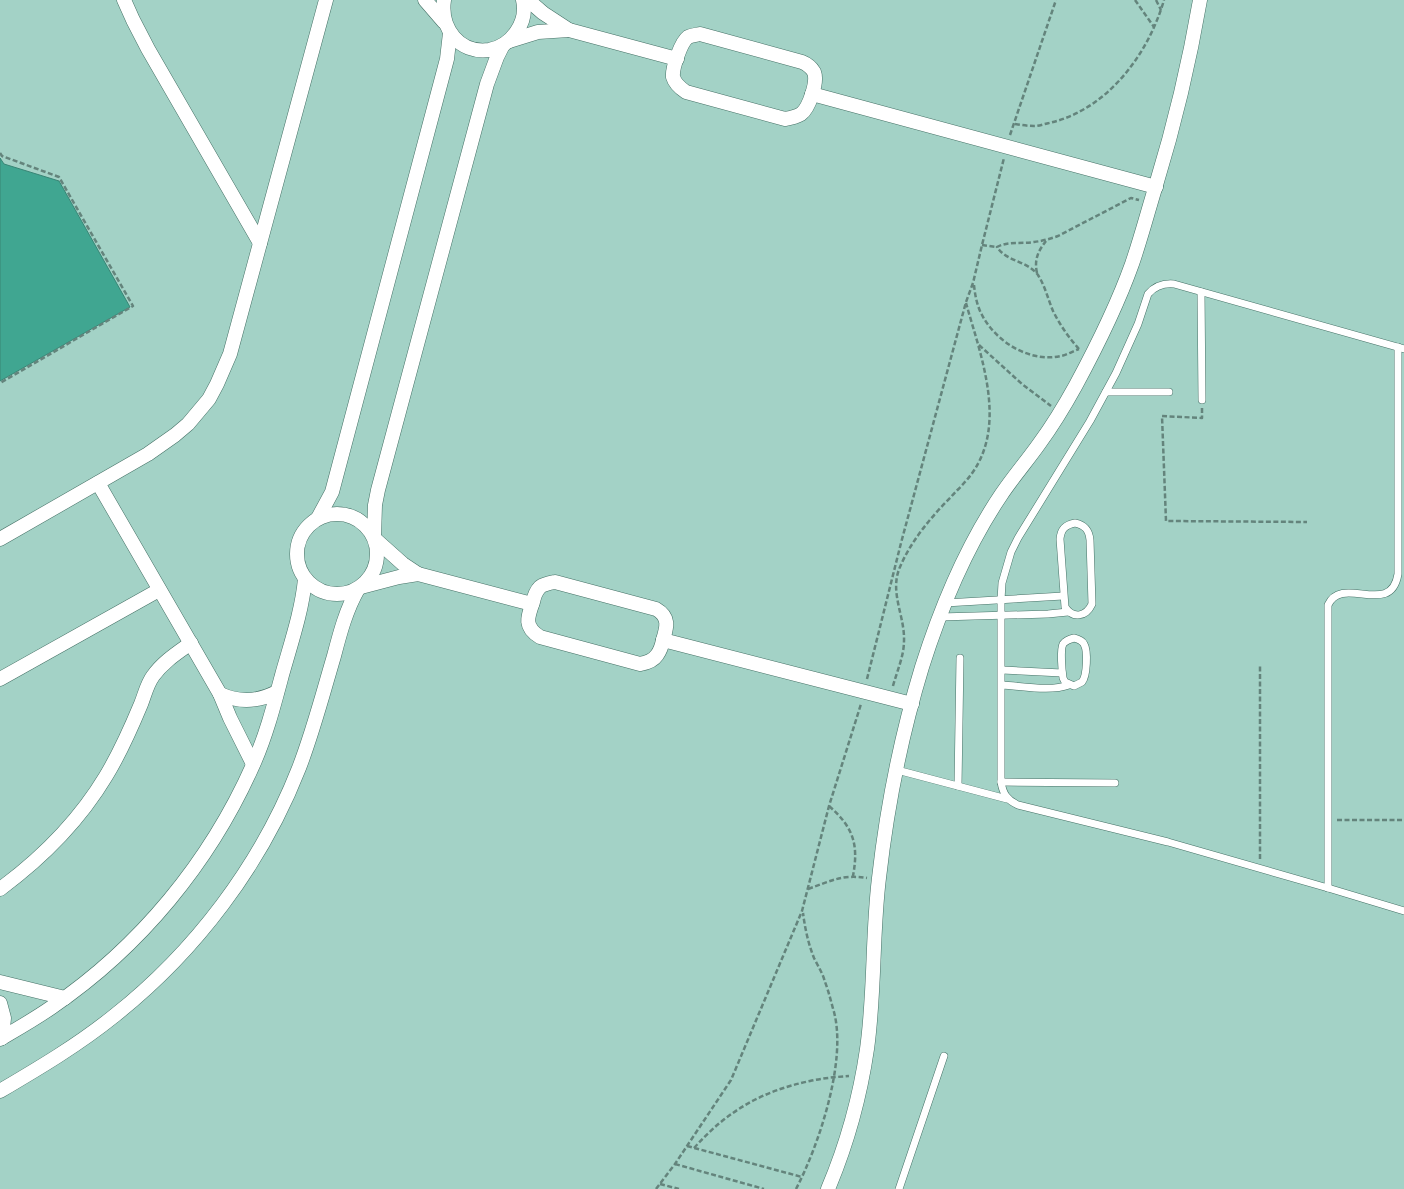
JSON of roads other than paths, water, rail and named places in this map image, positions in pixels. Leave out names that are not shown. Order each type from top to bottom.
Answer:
[{"type":"street","points":[[124,0],[140,34],[260,243]]},
{"type":"street","points":[[0,538],[162,445],[188,424],[209,398],[221,377],[230,354],[326,0]]},
{"type":"street","points":[[425,0],[460,43],[474,49],[489,50],[538,32],[569,30],[677,59]]},
{"type":"street","points":[[418,574],[389,579],[344,594],[329,594],[316,588],[304,579],[296,557],[297,545],[302,534],[318,518],[326,506],[334,485],[447,58],[449,46],[447,27],[442,10],[444,0]]},
{"type":"street","points":[[0,1091],[74,1046],[152,984],[186,949],[220,907],[246,870],[278,816],[300,767],[346,614],[359,588],[370,577],[376,565],[378,552],[374,538],[375,505],[378,490],[487,84],[497,57],[506,43],[518,31],[523,19],[523,0]]},
{"type":"street","points":[[528,0],[569,30]]},
{"type":"street","points":[[828,1189],[846,1141],[856,1107],[866,1050],[871,1003],[878,880],[887,818],[922,666],[945,603],[984,523],[1060,413],[1091,356],[1116,304],[1132,265],[1156,187],[1182,91],[1200,0]]},
{"type":"street","points":[[700,34],[808,65],[814,71],[815,79],[812,94],[806,109],[800,115],[785,119],[686,92],[680,88],[673,77],[673,70],[677,59],[683,42],[688,37],[700,34]]},
{"type":"street","points":[[812,94],[1156,187]]},
{"type":"street","points":[[98,483],[220,694],[253,764]]},
{"type":"street","points":[[318,518],[334,514],[350,516],[364,524],[374,538],[403,564],[418,574],[532,604]]},
{"type":"street","points":[[1,1038],[65,998],[88,981],[123,950],[155,918],[184,883],[215,837],[233,806],[253,764],[269,722],[301,603],[304,579]]},
{"type":"street","points":[[548,583],[563,583],[656,609],[666,617],[667,623],[657,656],[646,663],[640,664],[540,637],[530,628],[528,622],[532,604],[536,592],[541,587],[548,583]]},
{"type":"street","points":[[0,679],[160,590]]},
{"type":"street","points":[[663,640],[912,704]]},
{"type":"street","points":[[0,889],[49,849],[80,814],[118,755],[148,684],[159,668],[191,644]]},
{"type":"street","points":[[220,694],[229,698],[249,701],[259,700],[277,692]]},
{"type":"street","points":[[0,982],[65,998]]},
{"type":"street","points":[[0,1003],[4,1018],[1,1038]]},
{"type":"lane","points":[[1007,799],[1003,793],[1001,782],[1002,670],[1000,600],[1005,567],[1018,538],[1106,392],[1128,349],[1148,294],[1159,285],[1167,283],[1201,292],[1401,348],[1398,574],[1396,582],[1387,593],[1380,595],[1342,593],[1331,599],[1328,605],[1328,888]]},
{"type":"lane","points":[[1201,292],[1202,400]]},
{"type":"lane","points":[[1106,392],[1169,392]]},
{"type":"lane","points":[[1069,524],[1081,524],[1089,534],[1092,604],[1085,614],[1073,615],[1065,607],[1063,596],[1061,533],[1069,524]]},
{"type":"lane","points":[[945,603],[1063,596]]},
{"type":"lane","points":[[940,617],[1068,612]]},
{"type":"lane","points":[[1002,685],[1051,688],[1078,685],[1085,678],[1086,648],[1080,639],[1068,639],[1062,648],[1062,673],[1069,685]]},
{"type":"lane","points":[[958,786],[960,658]]},
{"type":"lane","points":[[1002,670],[1062,673]]},
{"type":"lane","points":[[897,770],[1007,799],[1018,806],[1168,842],[1404,911]]},
{"type":"lane","points":[[1001,782],[1115,783]]},
{"type":"lane","points":[[899,1189],[944,1056]]}]
